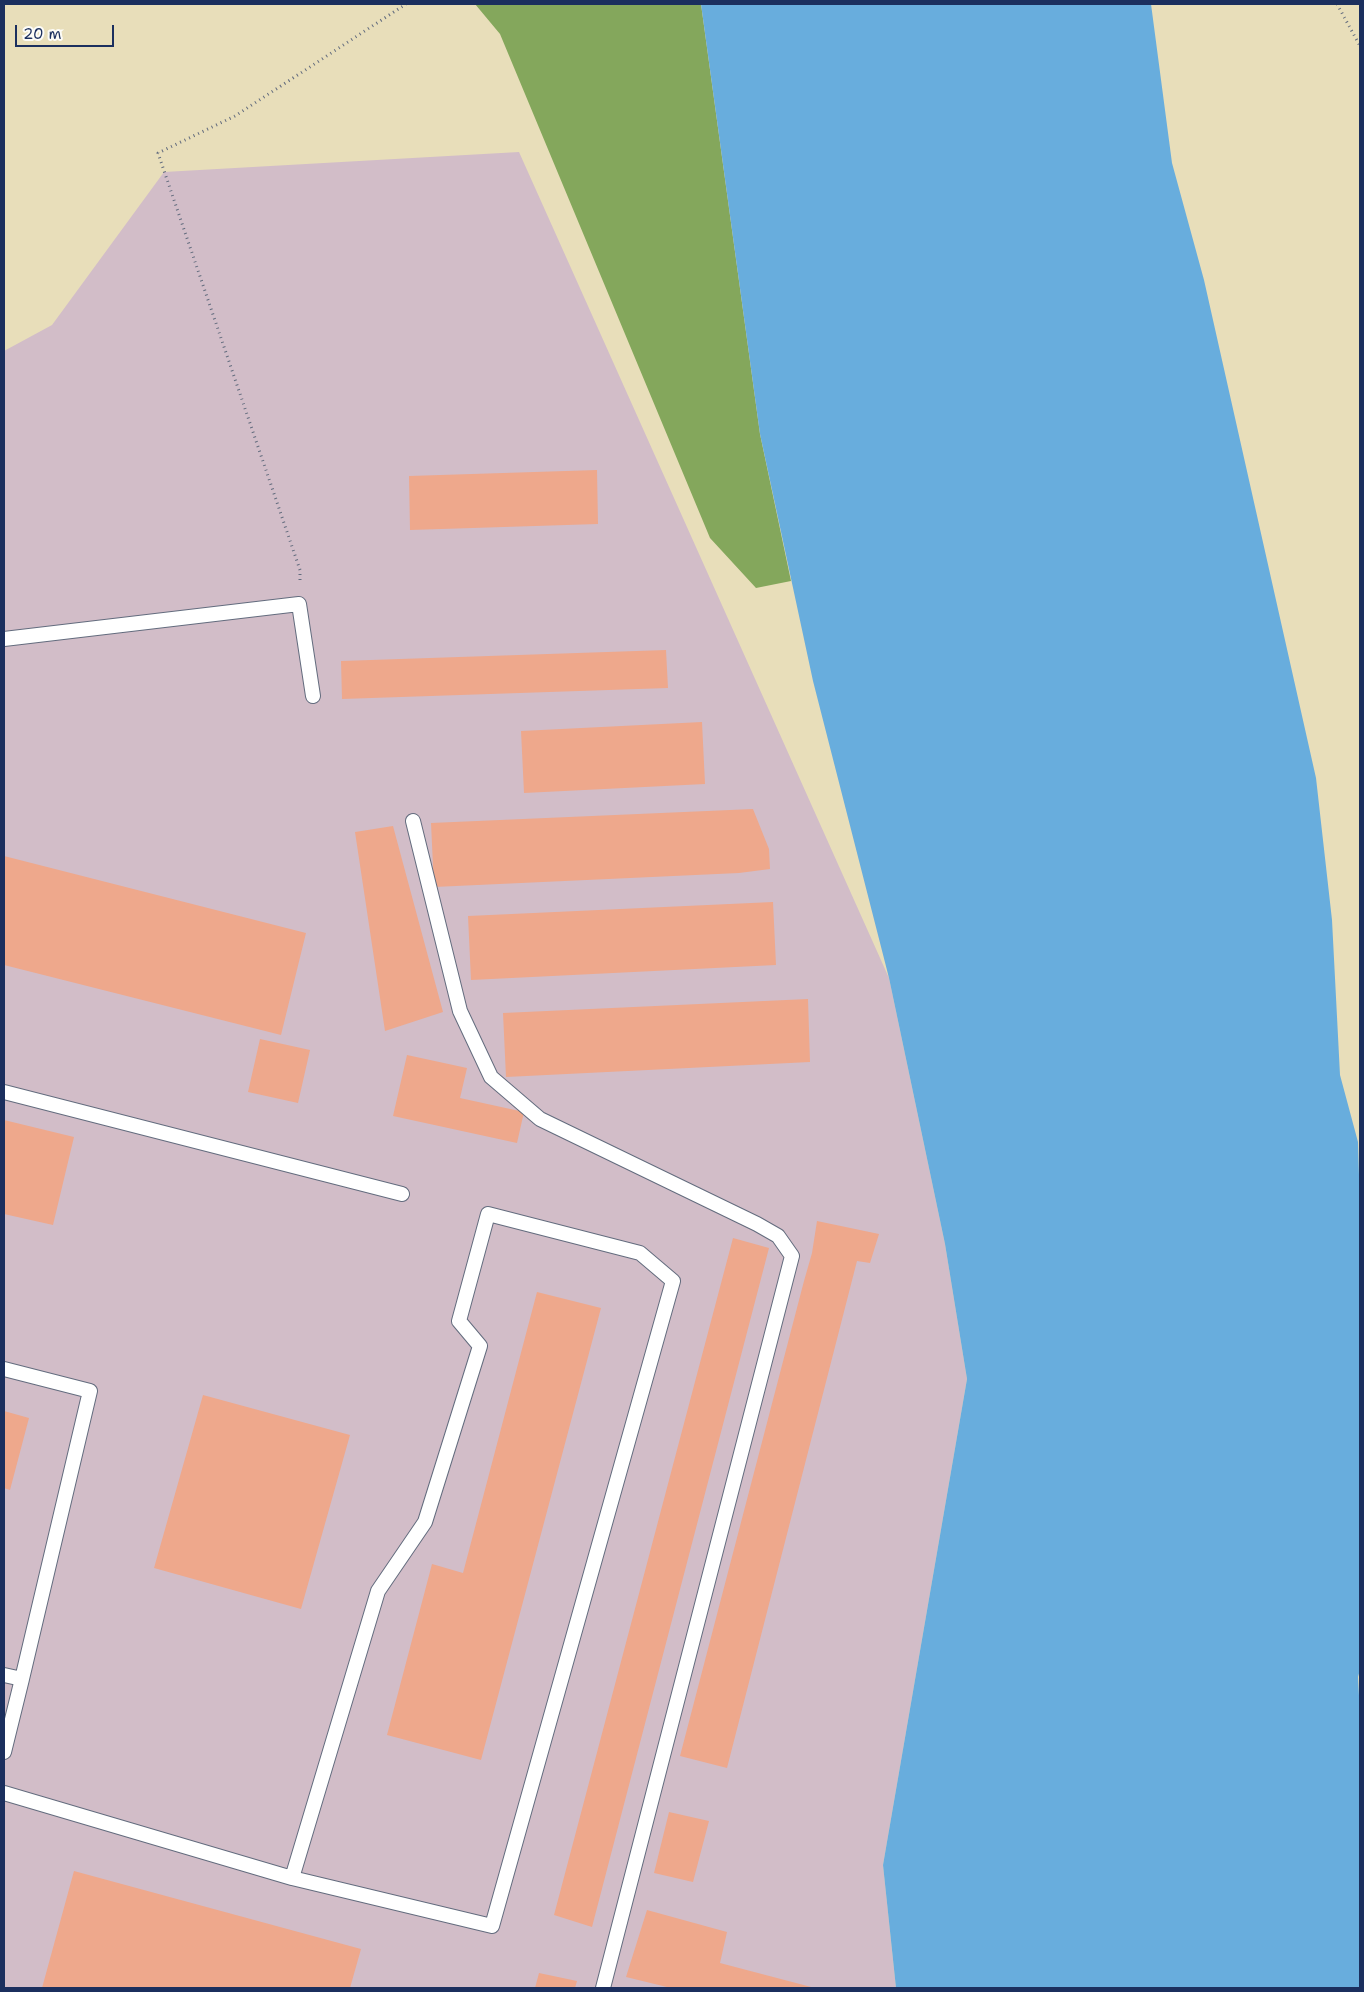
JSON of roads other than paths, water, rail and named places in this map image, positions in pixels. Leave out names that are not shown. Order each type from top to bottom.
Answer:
[{"type":"lane","points":[[4,639],[299,604],[313,696]]},
{"type":"lane","points":[[413,821],[460,1011],[491,1077],[540,1119],[757,1224],[778,1236],[792,1256],[603,1988]]},
{"type":"lane","points":[[4,1092],[402,1194]]},
{"type":"lane","points":[[4,1793],[292,1878],[492,1926],[673,1281],[640,1253],[488,1214],[459,1321],[480,1346],[425,1522],[378,1591],[292,1878]]},
{"type":"lane","points":[[4,1369],[90,1391],[4,1752]]},
{"type":"lane","points":[[4,1675],[22,1679]]},
{"type":"water","points":[[701,4],[1151,4],[1172,163],[1204,280],[1316,778],[1332,920],[1340,1075],[1358,1142],[1360,1208],[1360,1670],[1358,1677],[1360,1714],[1360,1988],[896,1988],[883,1865],[967,1379],[945,1244],[889,978],[813,681],[760,434]]}]
